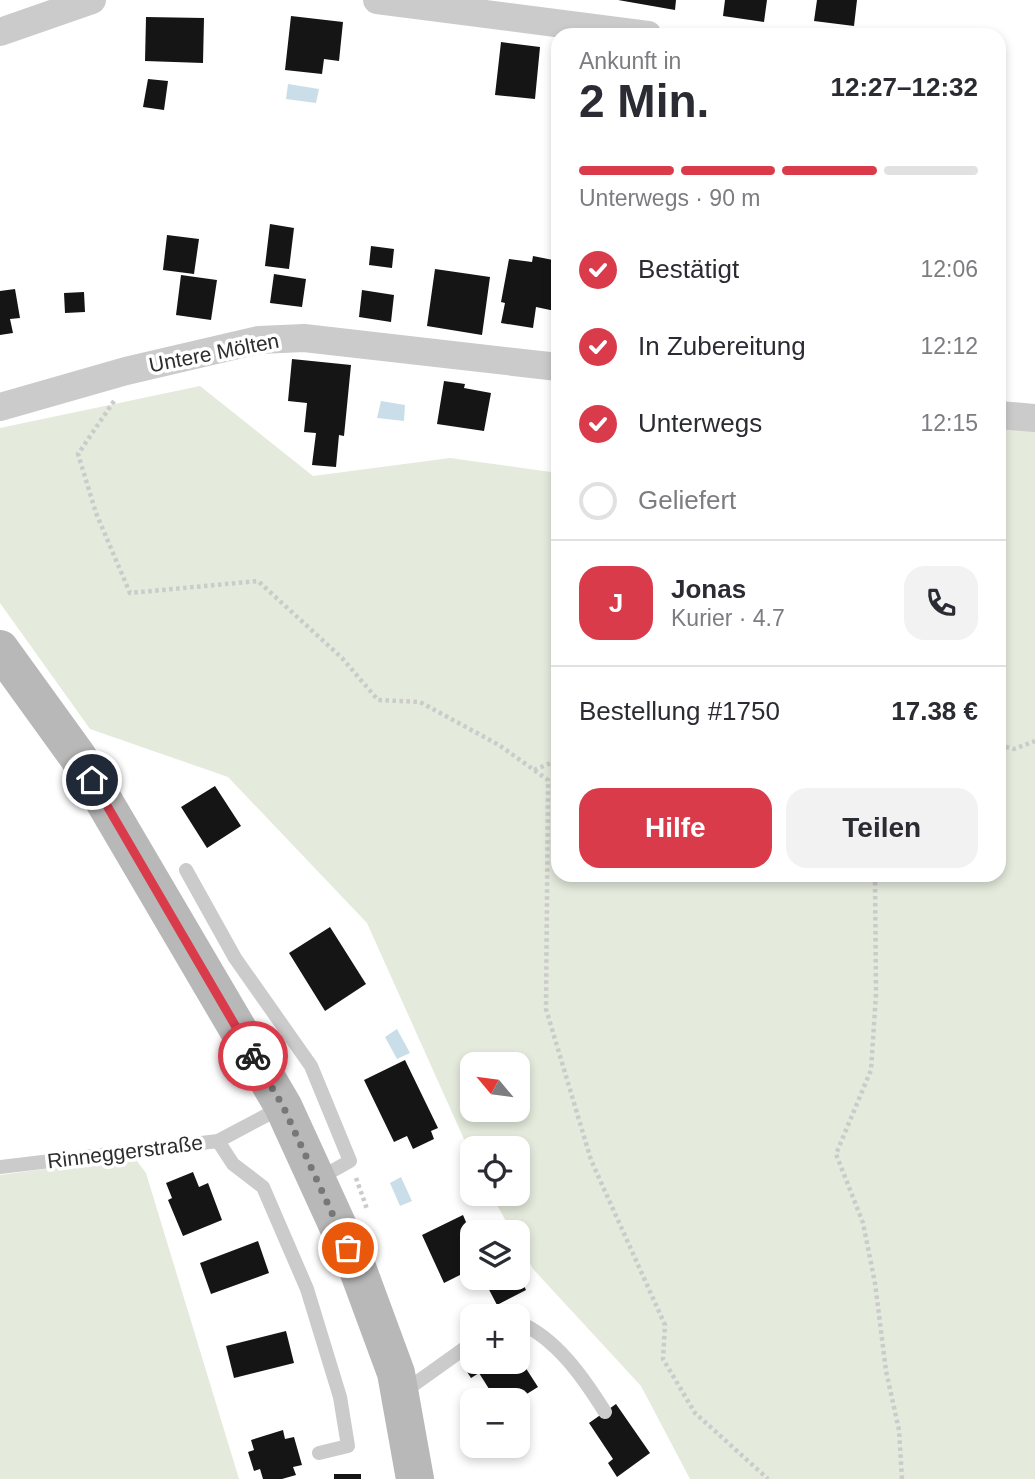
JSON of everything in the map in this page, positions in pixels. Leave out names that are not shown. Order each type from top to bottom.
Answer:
[{"type":"main road","points":[[0,649],[78,757],[283,1106],[358,1270],[396,1373],[415,1479]]},
{"type":"street","points":[[0,32],[92,0]]},
{"type":"street","points":[[377,0],[594,28]]},
{"type":"street","name":"Untere Mölten","points":[[0,407],[126,371],[259,340],[304,338],[551,366]]},
{"type":"street","points":[[1006,416],[1035,418]]},
{"type":"lane","points":[[186,870],[235,958],[311,1066],[350,1161],[317,1180]]},
{"type":"lane","name":"Rinneggerstraße","points":[[0,1167],[218,1141],[283,1106]]},
{"type":"lane","points":[[218,1141],[233,1164],[263,1187],[307,1289],[340,1397],[348,1446],[319,1453]]},
{"type":"lane","points":[[530,1327],[582,1376],[605,1412]]},
{"type":"lane","points":[[400,1394],[460,1351]]},
{"type":"path","points":[[126,371],[130,378],[78,454],[96,513],[130,593],[258,581],[342,658],[378,700],[420,702],[499,745],[548,780],[546,1009],[591,1160],[665,1325],[663,1359],[695,1413],[768,1479]]},
{"type":"path","points":[[1006,747],[1014,749],[1035,741]]},
{"type":"path","points":[[534,770],[551,763]]},
{"type":"path","points":[[875,882],[876,994],[872,1070],[835,1154],[863,1223],[886,1371],[899,1430],[902,1479]]},
{"type":"shaded area","points":[[200,386],[313,476],[450,458],[551,472],[551,882],[1006,882],[1006,421],[1035,423],[1035,1479],[690,1479],[641,1386],[533,1269],[530,1264],[530,1220],[505,1220],[498,1206],[530,1206],[530,1136],[463,1136],[367,923],[228,777],[90,729],[0,603],[0,428]]},
{"type":"shaded area","points":[[134,1157],[146,1173],[239,1479],[0,1479],[0,1175]]},
{"type":"water","points":[[288,84],[319,89],[316,103],[286,99]]},
{"type":"water","points":[[381,401],[405,405],[404,421],[377,418]]},
{"type":"water","points":[[397,1029],[410,1053],[397,1059],[385,1037]]},
{"type":"water","points":[[401,1177],[412,1201],[400,1206],[390,1183]]},
{"type":"building","points":[[618,0],[676,0],[675,10]]},
{"type":"building","points":[[725,0],[767,0],[764,22],[723,16]]},
{"type":"building","points":[[817,0],[857,0],[854,26],[814,21]]},
{"type":"building","points":[[291,16],[343,22],[339,61],[324,59],[322,74],[285,70]]},
{"type":"building","points":[[146,17],[204,18],[203,63],[145,61]]},
{"type":"building","points":[[501,42],[540,47],[535,99],[495,95]]},
{"type":"building","points":[[148,79],[168,81],[164,110],[143,107]]},
{"type":"building","points":[[270,224],[294,228],[289,269],[265,266]]},
{"type":"building","points":[[167,235],[199,239],[194,274],[163,270]]},
{"type":"building","points":[[371,246],[394,249],[392,268],[369,265]]},
{"type":"building","points":[[533,256],[551,260],[551,310],[536,307],[533,328],[501,323],[505,303],[501,302],[509,259],[532,262]]},
{"type":"building","points":[[435,269],[490,277],[482,335],[427,326]]},
{"type":"building","points":[[274,274],[306,279],[302,307],[270,303]]},
{"type":"building","points":[[181,275],[217,280],[211,320],[176,315]]},
{"type":"building","points":[[15,289],[20,318],[10,319],[13,333],[0,335],[0,291]]},
{"type":"building","points":[[362,290],[394,295],[391,322],[359,317]]},
{"type":"building","points":[[84,292],[85,312],[65,313],[64,293]]},
{"type":"building","points":[[292,359],[351,365],[344,436],[339,435],[336,467],[312,465],[316,433],[304,432],[307,403],[288,401]]},
{"type":"building","points":[[444,381],[465,384],[464,388],[491,393],[484,431],[437,424]]},
{"type":"building","points":[[215,786],[241,826],[207,848],[181,807]]},
{"type":"building","points":[[330,927],[366,984],[325,1011],[289,953]]},
{"type":"building","points":[[405,1060],[438,1128],[431,1131],[434,1139],[413,1149],[407,1136],[394,1142],[364,1080]]},
{"type":"building","points":[[193,1172],[199,1187],[208,1183],[222,1220],[183,1236],[168,1200],[172,1198],[166,1183]]},
{"type":"building","points":[[463,1215],[465,1220],[460,1220],[460,1275],[444,1283],[422,1235]]},
{"type":"building","points":[[258,1241],[269,1273],[211,1294],[200,1263]]},
{"type":"building","points":[[489,1290],[526,1290],[499,1304]]},
{"type":"building","points":[[286,1331],[294,1363],[234,1378],[226,1346]]},
{"type":"building","points":[[480,1374],[530,1374],[538,1387],[530,1392],[530,1388],[488,1388]]},
{"type":"building","points":[[616,1404],[650,1453],[617,1477],[608,1463],[613,1459],[589,1423]]},
{"type":"building","points":[[283,1430],[285,1439],[294,1437],[302,1465],[293,1467],[296,1475],[282,1479],[263,1479],[260,1469],[254,1471],[248,1452],[254,1450],[251,1440]]},
{"type":"building","points":[[334,1474],[361,1474],[361,1479],[334,1479]]},
{"type":"way so far","points":[[253,1056],[283,1106],[348,1248]]},
{"type":"route","points":[[92,780],[253,1056]]}]
